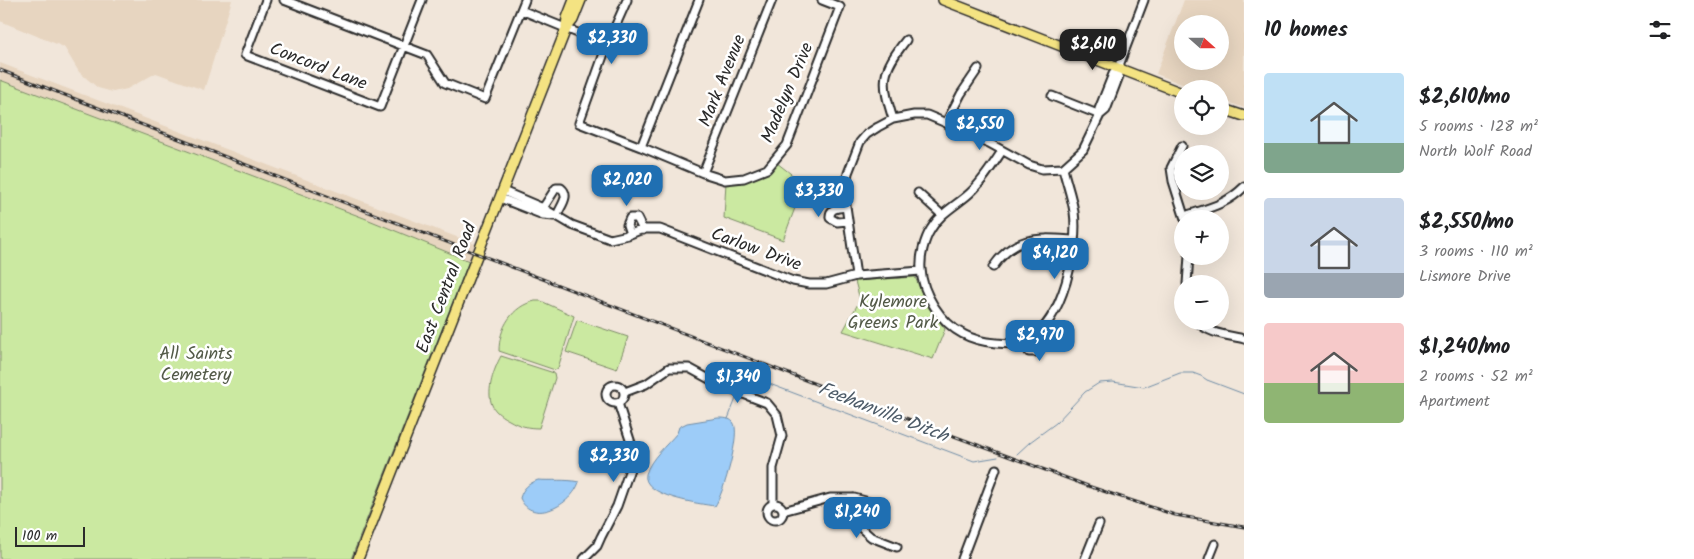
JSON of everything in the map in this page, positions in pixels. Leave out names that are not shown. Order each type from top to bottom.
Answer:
[{"type":"main road","name":"East Central Road","points":[[358,559],[566,29],[567,18],[574,0]]},
{"type":"main road","name":"East Central Road","points":[[566,29],[573,20],[581,0]]},
{"type":"main road","points":[[943,0],[1174,90]]},
{"type":"main road","points":[[1229,111],[1244,116]]},
{"type":"street","name":"Concord Lane","points":[[266,0],[245,55],[380,107],[404,46]]},
{"type":"street","points":[[284,0],[427,55],[445,83],[485,99],[525,0]]},
{"type":"street","points":[[404,46],[422,0]]},
{"type":"street","points":[[521,10],[607,45],[626,0]]},
{"type":"street","points":[[641,147],[699,0]]},
{"type":"street","name":"Mark Avenue","points":[[703,173],[772,0]]},
{"type":"street","name":"Madelyn Drive","points":[[607,45],[579,123],[703,173],[725,180],[744,178],[766,169],[778,157],[786,145],[840,7],[822,0]]},
{"type":"street","points":[[856,276],[845,188],[848,173],[860,142],[873,130],[893,119],[914,115],[927,115],[989,143],[1029,165],[1042,169],[1063,168],[1083,150],[1100,115],[1099,109],[1113,74],[1118,68],[1144,0]]},
{"type":"street","points":[[893,119],[884,87],[888,69],[895,54],[906,40]]},
{"type":"street","points":[[946,123],[961,94],[978,69]]},
{"type":"street","points":[[1052,96],[1100,115]]},
{"type":"street","points":[[1002,151],[981,182],[942,215],[930,229],[921,258],[921,270],[925,287],[938,312],[962,334],[986,342],[1012,344],[1029,339],[1044,326],[1054,312],[1073,260],[1074,213],[1063,168]]},
{"type":"street","points":[[1174,162],[1171,168],[1174,184]]},
{"type":"street","points":[[1206,210],[1225,203],[1244,187]]},
{"type":"street","points":[[544,208],[556,188],[561,188],[565,191],[566,195],[556,216]]},
{"type":"street","points":[[918,193],[942,215]]},
{"type":"street","name":"Carlow Drive","points":[[502,194],[544,208],[572,225],[610,239],[643,230],[660,229],[793,281],[808,284],[826,284],[856,276],[921,270]]},
{"type":"street","name":"Carlow Drive","points":[[502,194],[543,215],[556,216]]},
{"type":"street","points":[[846,207],[830,212],[830,218],[837,222],[848,221]]},
{"type":"street","name":"Carlow Drive","points":[[630,234],[627,225],[630,218],[637,218],[643,230]]},
{"type":"street","points":[[993,267],[1006,250],[1021,242],[1049,238],[1074,240]]},
{"type":"street","points":[[1208,330],[1244,339]]},
{"type":"street","points":[[1024,341],[1029,352],[1035,352],[1039,345],[1034,335]]},
{"type":"street","points":[[625,392],[646,384],[670,368],[689,368],[720,385],[767,403],[777,414],[782,436],[773,468],[773,504]]},
{"type":"street","points":[[618,404],[612,403],[607,399],[607,390],[612,385],[618,385],[625,392]]},
{"type":"street","points":[[618,404],[624,398],[625,392]]},
{"type":"street","points":[[584,559],[597,546],[616,506],[631,466],[631,443],[618,404]]},
{"type":"street","points":[[962,559],[996,469]]},
{"type":"street","points":[[783,511],[830,498],[854,498],[884,506]]},
{"type":"street","points":[[854,498],[860,515],[862,529],[871,537],[897,547]]},
{"type":"street","points":[[773,504],[780,506],[783,511],[779,519],[770,519],[767,515],[769,506],[773,504]]},
{"type":"street","points":[[1085,559],[1099,524]]},
{"type":"street","points":[[1209,559],[1215,544]]},
{"type":"shaded area","points":[[0,0],[232,0],[204,90],[156,73],[127,89],[113,92],[98,88],[79,72],[64,47],[0,21]]},
{"type":"shaded area","points":[[1184,0],[1244,0],[1244,108],[1229,102],[1229,80],[1174,81],[1156,74],[1174,26],[1174,70],[1229,70],[1229,15],[1178,15]]},
{"type":"shaded area","points":[[0,63],[475,244],[469,261],[364,218],[0,80]]},
{"type":"green space","name":"All Saints Cemetery","points":[[0,80],[364,218],[469,261],[351,559],[0,559]]},
{"type":"green space","points":[[777,163],[804,184],[783,240],[724,218],[726,182],[767,171]]},
{"type":"green space","name":"Kylemore Greens Park","points":[[915,277],[928,307],[945,329],[933,359],[843,331],[860,300],[855,281]]},
{"type":"green space","points":[[535,301],[541,301],[574,316],[558,368],[555,370],[499,351],[501,334],[508,319],[520,308]]},
{"type":"green space","points":[[577,320],[628,337],[617,369],[566,352]]},
{"type":"green space","points":[[501,356],[554,373],[555,378],[539,428],[531,428],[513,422],[499,414],[492,405],[490,386],[493,373]]},
{"type":"water","points":[[718,418],[728,419],[733,422],[735,437],[727,477],[715,506],[673,498],[653,488],[647,482],[646,474],[648,468],[677,433],[679,427],[687,423]]},
{"type":"water","points":[[538,480],[579,482],[569,498],[560,505],[542,511],[533,511],[520,498],[526,487]]},
{"type":"waterway","name":"Feehanville Ditch","points":[[1017,454],[1056,423],[1085,392],[1099,383],[1113,382],[1144,387],[1180,373],[1193,373],[1244,394]]},
{"type":"waterway","name":"Feehanville Ditch","points":[[739,388],[744,376],[751,377],[974,461],[998,457]]},
{"type":"waterway","name":"Feehanville Ditch","points":[[728,419],[737,396]]},
{"type":"railway","points":[[0,70],[857,400],[1088,486],[1175,515],[1244,527]]}]
